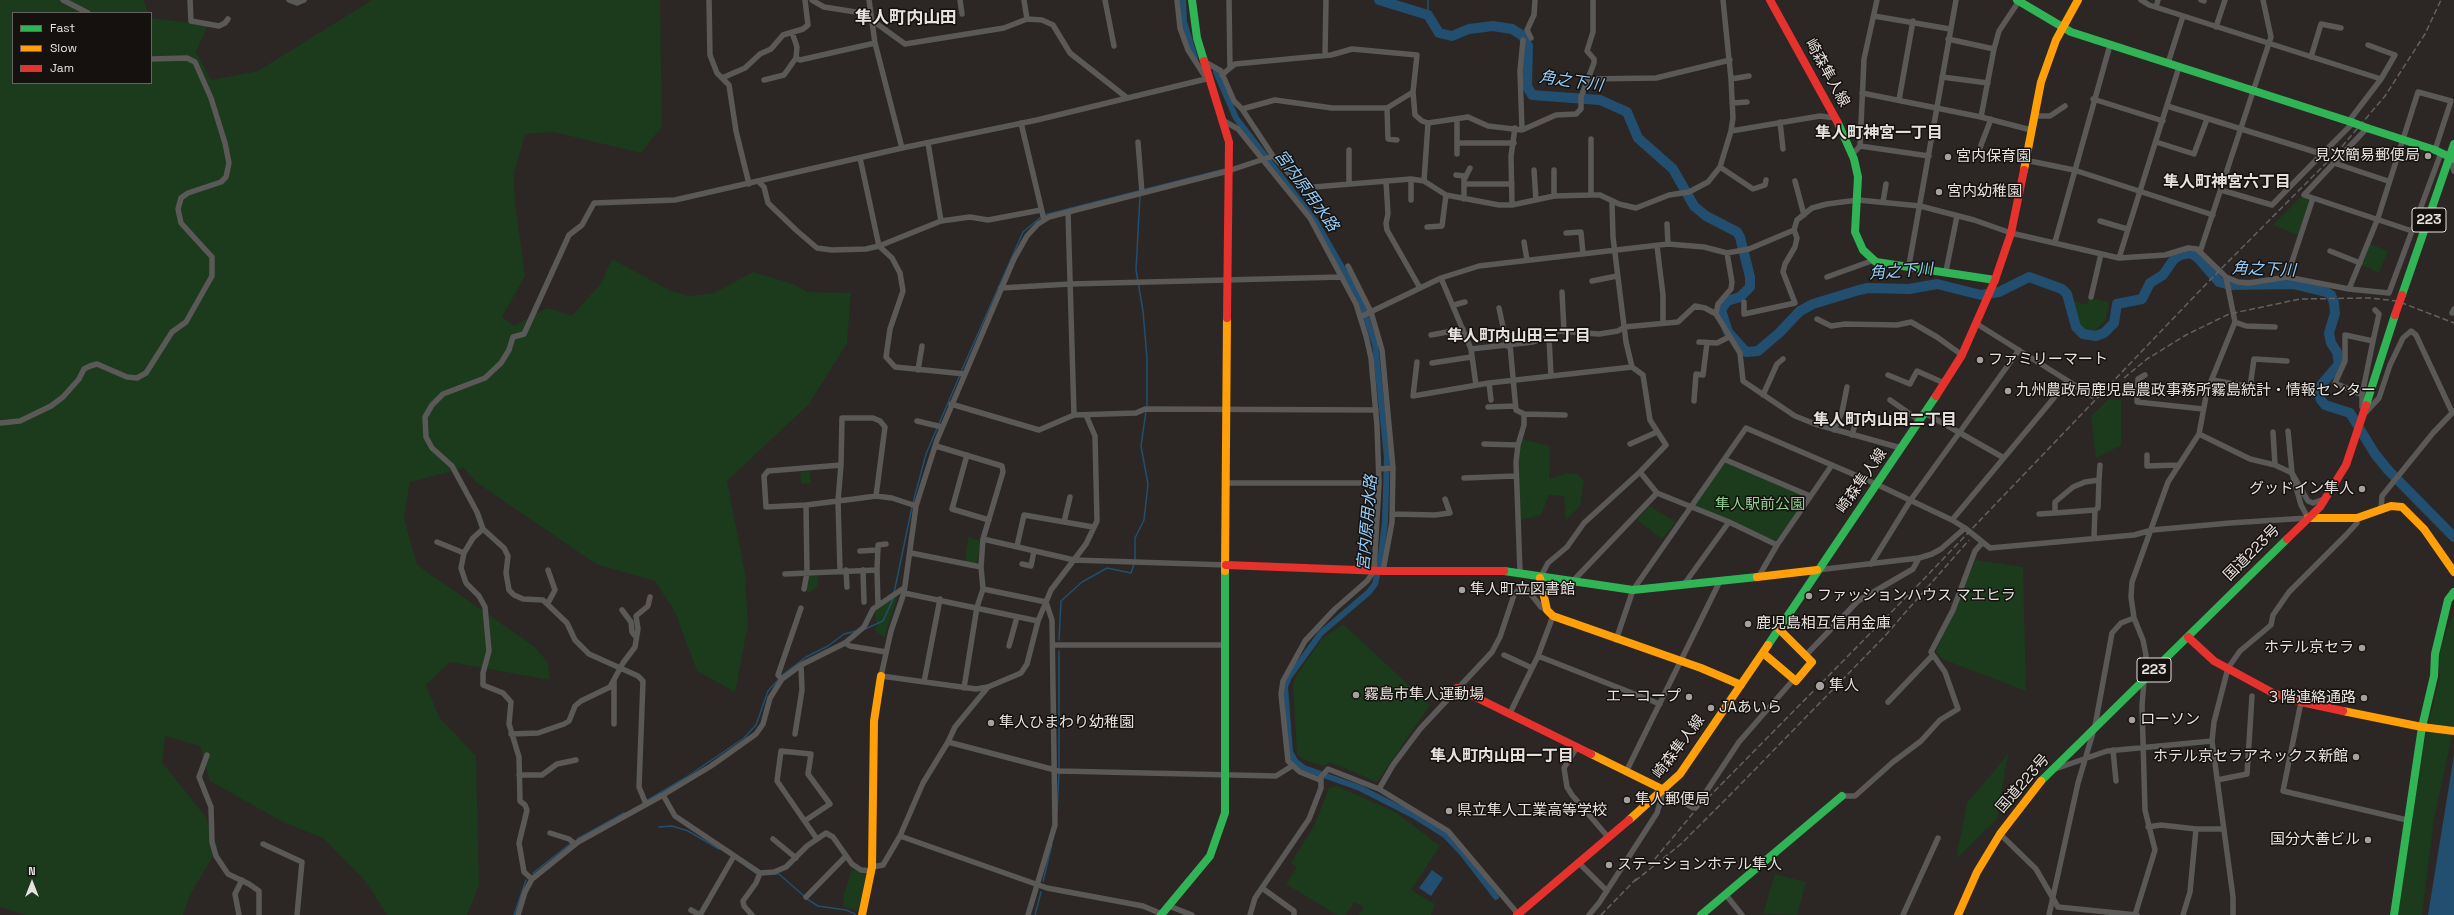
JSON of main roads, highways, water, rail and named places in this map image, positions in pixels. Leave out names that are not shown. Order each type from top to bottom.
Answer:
[{"type":"main road","points":[[1162,914],[1202,868],[1217,840],[1225,813],[1226,774],[1224,645],[1228,411],[1229,142],[1224,120],[1208,78],[1205,62],[1197,38],[1192,0]]},
{"type":"main road","name":"崎森隼人線","points":[[1770,0],[1836,118],[1852,155],[1858,177],[1858,200],[1855,232],[1863,250],[1874,260],[1996,280]]},
{"type":"main road","name":"崎森隼人線","points":[[1518,915],[1578,862],[1664,790],[1680,774],[1763,653],[1817,570],[1920,421],[1962,355],[1996,280],[2011,233],[2041,82],[2062,27],[2078,0]]},
{"type":"main road","points":[[2023,1],[2062,27],[2110,45],[2403,140],[2448,152]]},
{"type":"main road","name":"国道223号","points":[[1958,915],[1978,872],[2000,834],[2028,796],[2095,726],[2188,637],[2308,518],[2324,499],[2346,465],[2448,152]]},
{"type":"main road","points":[[2308,518],[2357,518],[2391,506],[2402,508],[2424,529],[2454,572]]},
{"type":"main road","points":[[1226,565],[1374,571],[1419,570],[1520,572],[1540,578],[1633,590],[1817,570]]},
{"type":"main road","points":[[1540,578],[1540,585],[1547,610],[1553,616],[1616,640],[1681,661],[1741,685]]},
{"type":"main road","points":[[2394,915],[2422,727],[2434,676],[2439,637],[2444,624],[2448,600],[2454,592]]},
{"type":"main road","points":[[1763,653],[1796,681],[1812,662],[1779,629]]},
{"type":"main road","points":[[2188,637],[2214,661],[2228,668],[2233,673],[2273,693],[2301,702],[2422,727],[2454,730]]},
{"type":"main road","points":[[862,915],[871,869],[874,721],[881,676]]},
{"type":"main road","points":[[1457,688],[1664,790]]},
{"type":"main road","points":[[1701,915],[1842,796]]},
{"type":"water","points":[[2454,755],[2454,915],[2428,915]]},
{"type":"water","points":[[1432,870],[1443,878],[1431,896],[1419,888]]},
{"type":"waterway","name":"宮内原用水路","points":[[1183,0],[1184,22],[1195,58]]},
{"type":"waterway","name":"角之下川","points":[[1379,0],[1428,15],[1439,33],[1452,36],[1469,29],[1493,26],[1512,29],[1523,36],[1528,46],[1527,86],[1532,95],[1600,100],[1627,112],[1638,138],[1673,169],[1694,206],[1706,216],[1737,232],[1740,237],[1750,277],[1750,287],[1740,297],[1727,301],[1721,310],[1728,332],[1746,352],[1758,351],[1779,333],[1800,311],[1813,304],[1859,290],[1868,288],[1909,289],[1937,284],[1981,295],[1999,292],[2029,277],[2062,289],[2067,294],[2076,327],[2083,334],[2096,336],[2104,333],[2114,323],[2117,304],[2142,299],[2150,283],[2163,275],[2174,259],[2180,255],[2190,253],[2197,257],[2219,282],[2230,285],[2293,284],[2326,292],[2331,295],[2334,303],[2335,313],[2329,333],[2331,343],[2337,352],[2339,364],[2322,384],[2319,394],[2321,400],[2325,405],[2350,413],[2375,454],[2388,470],[2454,537]]},
{"type":"waterway","points":[[1428,0],[1428,15]]},
{"type":"waterway","name":"宮内原用水路","points":[[1216,72],[1236,118],[1316,222],[1360,299],[1375,344],[1387,457],[1385,522],[1380,563],[1375,584],[1369,592],[1321,633],[1289,677],[1285,687],[1290,752],[1295,761],[1304,768],[1360,788],[1413,815],[1445,835],[1462,853],[1496,897]]},
{"type":"waterway","points":[[1044,215],[1225,169]]},
{"type":"waterway","points":[[1140,196],[1136,270],[1143,311],[1147,358],[1147,407]]},
{"type":"waterway","points":[[961,372],[1023,232],[1041,217]]},
{"type":"waterway","points":[[913,503],[926,454],[960,375]]},
{"type":"waterway","points":[[1135,560],[1135,538],[1144,520],[1148,484],[1141,446],[1146,411]]},
{"type":"waterway","points":[[894,593],[912,507]]},
{"type":"waterway","points":[[1059,640],[1061,601],[1082,582],[1107,568],[1131,573],[1134,564]]},
{"type":"waterway","points":[[865,629],[883,621],[893,599]]},
{"type":"waterway","points":[[781,676],[806,657],[828,646],[844,634],[856,631]]},
{"type":"waterway","points":[[1059,651],[1059,769]]},
{"type":"waterway","points":[[646,801],[685,778],[744,738],[756,725],[768,691],[779,679]]},
{"type":"waterway","points":[[1057,813],[1059,772]]},
{"type":"waterway","points":[[577,839],[624,813]]},
{"type":"waterway","points":[[659,827],[672,826],[688,831],[719,849]]},
{"type":"waterway","points":[[533,873],[571,843]]},
{"type":"waterway","points":[[1043,881],[1052,844]]},
{"type":"waterway","points":[[747,867],[757,874]]},
{"type":"waterway","points":[[774,874],[779,874],[804,896]]},
{"type":"waterway","points":[[514,915],[526,880]]},
{"type":"waterway","points":[[1035,915],[1041,892]]},
{"type":"waterway","points":[[807,899],[818,906],[846,910],[855,914]]},
{"type":"railway","points":[[1649,866],[1694,812],[1921,582],[2212,278],[2339,150],[2385,96],[2425,34],[2441,0]]},
{"type":"railway","points":[[2124,378],[2147,359],[2186,335],[2229,314],[2300,299],[2370,298],[2397,301],[2454,323]]},
{"type":"railway","points":[[1635,881],[1681,844],[1732,793],[1883,638],[1969,540]]},
{"type":"railway","points":[[1601,915],[1638,877]]},
{"type":"place","name":"見次簡易郵便局","points":[[2428,156]]},
{"type":"place","name":"宮内保育園","points":[[1948,157]]},
{"type":"place","name":"宮内幼稚園","points":[[1939,192]]},
{"type":"place","name":"ファミリーマート","points":[[1980,360]]},
{"type":"place","name":"九州農政局鹿児島農政事務所霧島統計・情報センター","points":[[2008,391]]},
{"type":"place","name":"グッドイン隼人","points":[[2362,489]]},
{"type":"place","name":"隼人町立図書館","points":[[1462,590]]},
{"type":"place","name":"ファッションハウス マエヒラ","points":[[1809,596]]},
{"type":"place","name":"鹿児島相互信用金庫","points":[[1748,624]]},
{"type":"place","name":"ホテル京セラ","points":[[2362,648]]},
{"type":"place","name":"隼人","points":[[1820,686]]},
{"type":"place","name":"霧島市隼人運動場","points":[[1356,695]]},
{"type":"place","name":"エーコープ","points":[[1689,697]]},
{"type":"place","name":"３階連絡通路","points":[[2364,698]]},
{"type":"place","name":"JAあいら","points":[[1711,708]]},
{"type":"place","name":"ローソン","points":[[2132,720]]},
{"type":"place","name":"隼人ひまわり幼稚園","points":[[991,723]]},
{"type":"place","name":"ホテル京セラアネックス新館","points":[[2356,757]]},
{"type":"place","name":"隼人郵便局","points":[[1627,800]]},
{"type":"place","name":"県立隼人工業高等学校","points":[[1449,811]]},
{"type":"place","name":"国分大善ビル","points":[[2368,840]]},
{"type":"place","name":"ステーションホテル隼人","points":[[1609,865]]},
{"type":"district","name":"隼人町内山田","points":[[906,18]]},
{"type":"district","name":"隼人町神宮一丁目","points":[[1879,134]]},
{"type":"district","name":"隼人町神宮六丁目","points":[[2227,183]]},
{"type":"district","name":"隼人町内山田三丁目","points":[[1519,337]]},
{"type":"district","name":"隼人町内山田二丁目","points":[[1885,421]]},
{"type":"district","name":"隼人町内山田一丁目","points":[[1502,757]]},
{"type":"park label","name":"隼人駅前公園","points":[[1760,505]]}]
